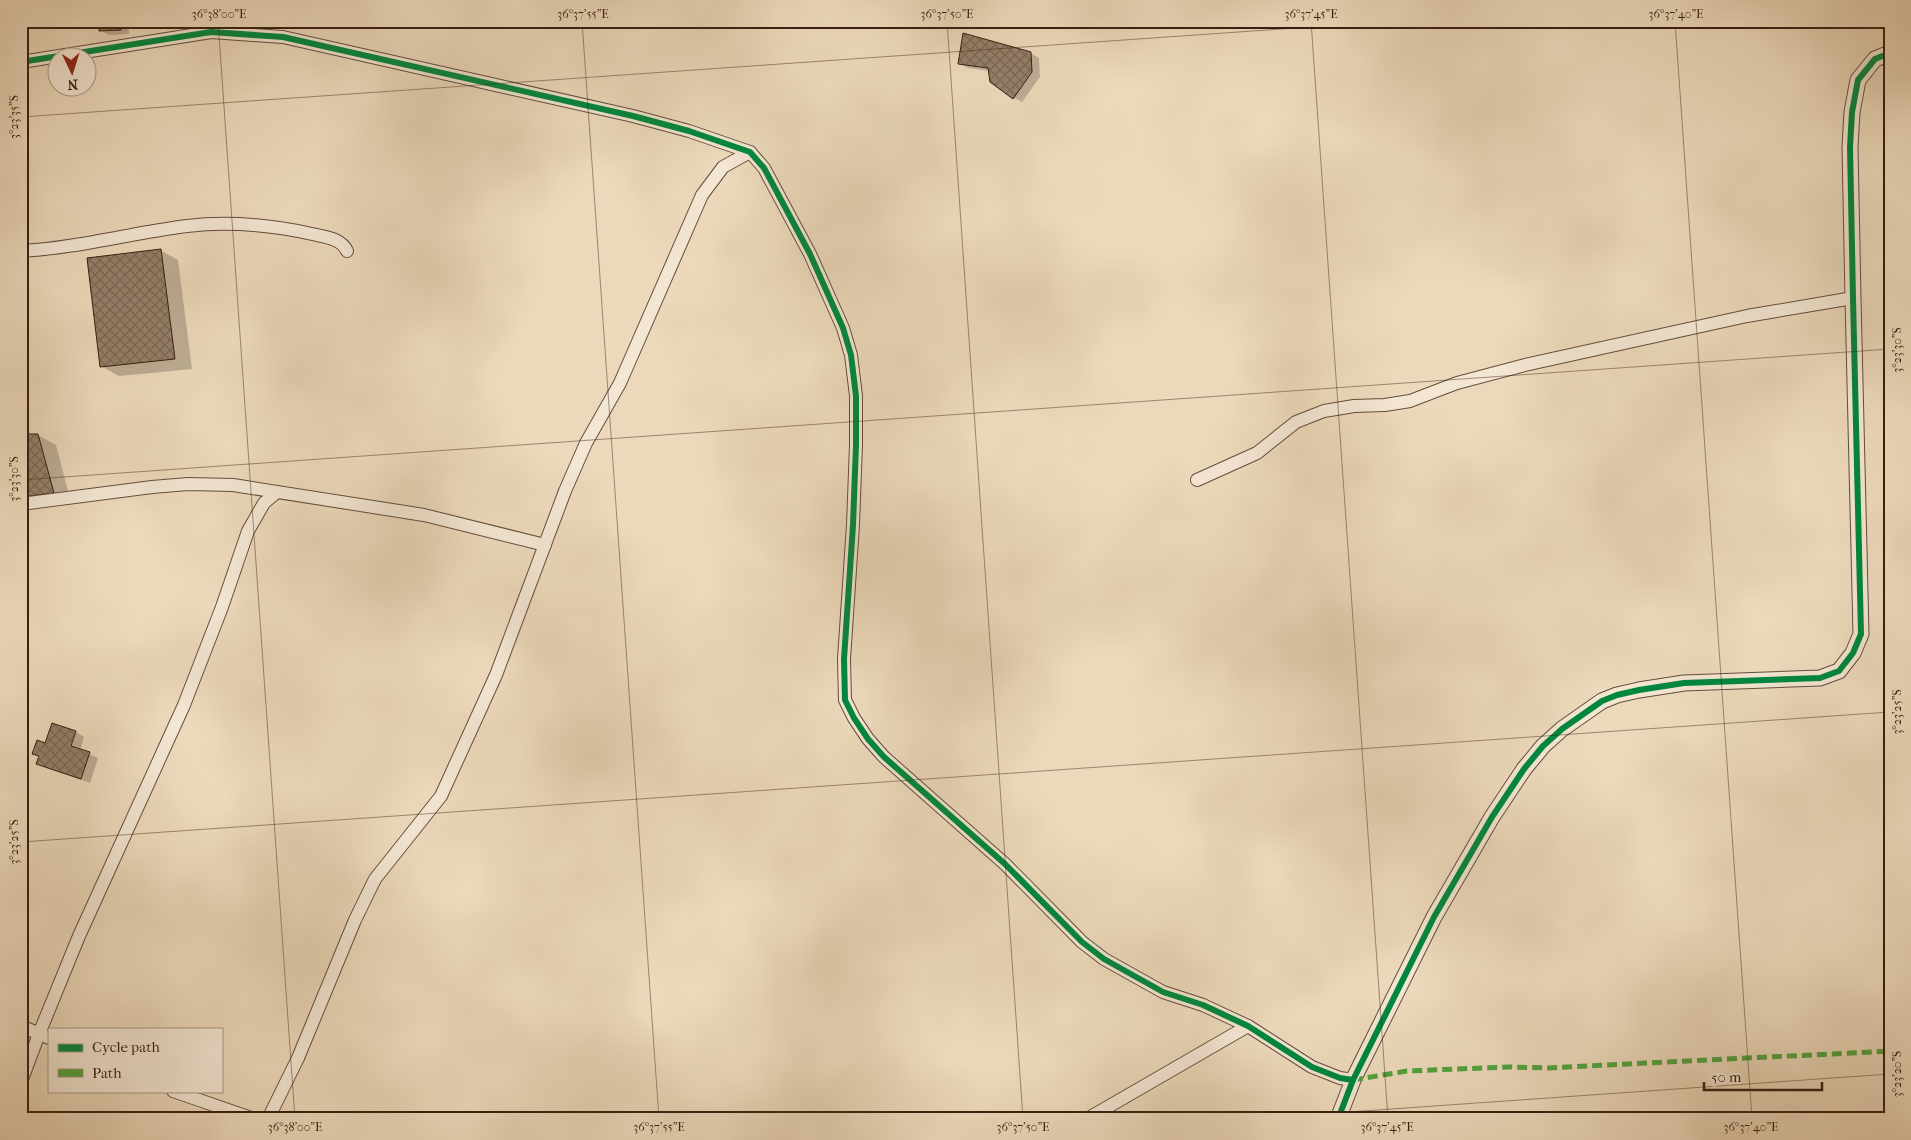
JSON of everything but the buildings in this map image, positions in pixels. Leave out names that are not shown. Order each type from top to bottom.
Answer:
[{"type":"street","points":[[21,62],[210,27],[283,37],[516,88],[689,131],[750,152],[764,168],[810,254],[843,328],[851,355],[856,396],[856,474],[844,659],[845,700],[854,718],[868,739],[884,757],[1005,864],[1082,942],[1104,959],[1163,992],[1203,1005],[1248,1026],[1312,1067],[1353,1080]]},
{"type":"street","points":[[1338,1119],[1353,1080],[1434,917],[1492,817],[1524,769],[1543,746],[1585,712],[1617,694],[1684,683],[1820,678],[1839,671],[1853,653],[1861,634],[1852,298],[1850,147],[1852,112],[1858,80],[1875,59],[1890,53]]},
{"type":"street","points":[[268,1119],[298,1058],[355,920],[375,879],[441,796],[496,675],[565,491],[586,443],[620,383],[702,195],[723,167],[750,152]]},
{"type":"street","points":[[21,251],[90,244],[188,226],[239,224],[288,229],[328,238],[344,244],[347,251]]},
{"type":"street","points":[[1197,480],[1257,453],[1296,422],[1324,411],[1354,406],[1385,405],[1410,401],[1458,383],[1525,365],[1747,316],[1852,298]]},
{"type":"street","points":[[21,504],[116,491],[188,484],[233,485],[424,515],[545,545]]},
{"type":"street","points":[[21,1082],[44,1036],[79,936],[184,705],[222,607],[248,531],[264,503],[277,492]]},
{"type":"street","points":[[21,1026],[44,1036]]},
{"type":"street","points":[[1087,1119],[1248,1026]]},
{"type":"street","points":[[176,1092],[254,1119]]},
{"type":"marked path","points":[[1353,1080],[1407,1071],[1508,1067],[1548,1068],[1890,1051]]},
{"type":"cycle path","points":[[21,62],[211,32],[283,37],[633,116],[689,131],[750,152],[764,168],[810,254],[843,328],[851,355],[856,396],[856,445],[844,659],[845,700],[854,718],[868,739],[884,757],[1005,864],[1082,942],[1104,959],[1163,992],[1203,1005],[1248,1026],[1312,1067],[1340,1078],[1353,1080]]},
{"type":"cycle path","points":[[1338,1119],[1353,1080],[1434,917],[1492,817],[1524,769],[1543,746],[1562,729],[1602,701],[1617,695],[1684,683],[1820,678],[1839,671],[1853,653],[1861,634],[1850,147],[1852,112],[1858,80],[1875,59],[1890,53]]}]
